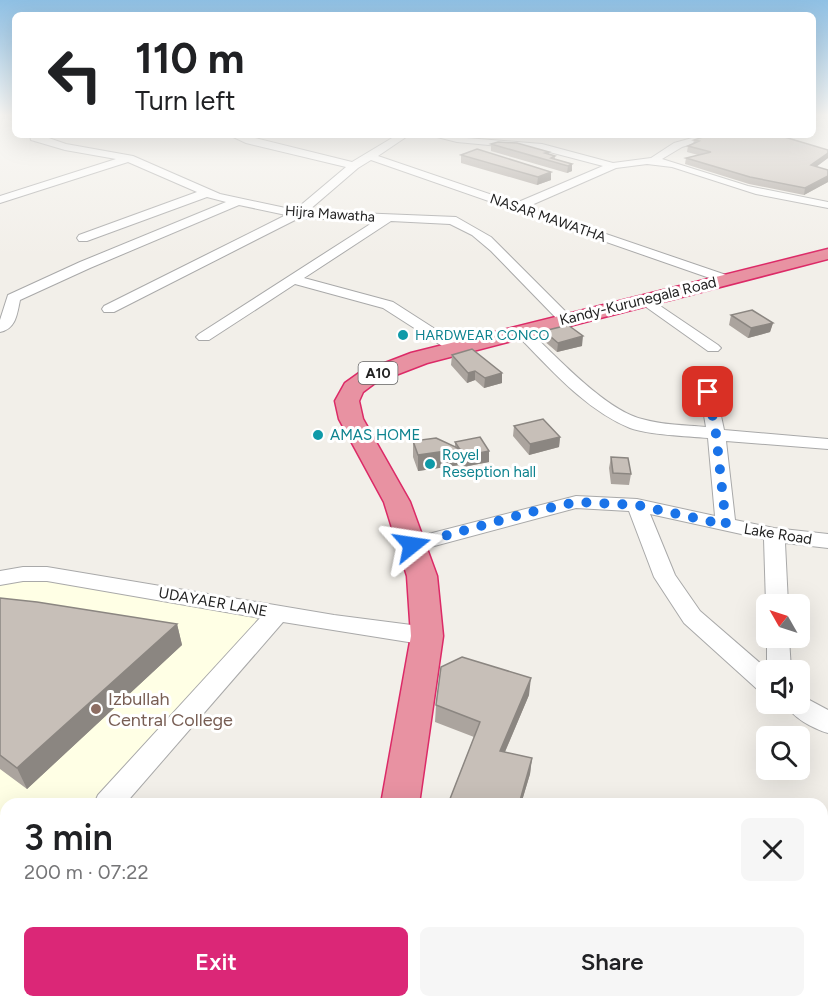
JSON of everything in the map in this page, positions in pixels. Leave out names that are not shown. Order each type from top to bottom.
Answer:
[{"type":"highway","name":"Kandy-Kurunegala Road","points":[[401,798],[426,636],[422,576],[397,502],[351,419],[347,401],[353,388],[367,378],[455,348],[828,254]]},
{"type":"street","points":[[0,200],[117,162]]},
{"type":"street","name":"Hijra Mawatha","points":[[138,162],[206,192],[237,202],[297,214],[452,220],[471,227],[510,259],[531,286],[565,319]]},
{"type":"street","points":[[338,162],[354,166]]},
{"type":"street","points":[[110,309],[297,214],[354,166],[362,162]]},
{"type":"street","name":"NASAR MAWATHA","points":[[387,162],[724,279]]},
{"type":"street","points":[[598,162],[613,166]]},
{"type":"street","points":[[517,207],[568,179],[626,162]]},
{"type":"street","points":[[671,162],[731,185],[828,205]]},
{"type":"street","points":[[82,238],[206,192]]},
{"type":"street","points":[[0,328],[8,321],[13,298],[237,202]]},
{"type":"street","points":[[204,336],[389,218]]},
{"type":"street","points":[[295,280],[388,304],[455,348]]},
{"type":"street","points":[[644,299],[713,348]]},
{"type":"street","points":[[521,331],[580,388],[604,406],[636,424],[828,444]]},
{"type":"street","points":[[708,392],[716,434],[726,525]]},
{"type":"street","name":"Lake Road","points":[[412,545],[576,502],[637,505],[774,535],[828,541]]},
{"type":"street","points":[[637,505],[665,577],[692,617],[756,673]]},
{"type":"street","points":[[774,535],[777,594]]},
{"type":"street","name":"UDAYAER LANE","points":[[0,578],[23,574],[47,574],[426,636]]},
{"type":"street","points":[[113,798],[278,613]]},
{"type":"street","points":[[810,712],[828,723]]},
{"type":"shaded area","name":"Izbullah Central College","points":[[23,574],[278,613],[113,798],[0,798],[0,578]]},
{"type":"building","points":[[486,162],[519,162],[551,172],[538,177]]},
{"type":"building","points":[[554,162],[572,164],[568,166]]},
{"type":"building","points":[[700,162],[815,162],[811,165],[828,170],[828,176],[805,188],[750,177]]},
{"type":"building","points":[[752,310],[773,323],[751,328],[731,315]]},
{"type":"building","points":[[568,325],[583,336],[558,343],[544,331]]},
{"type":"building","points":[[472,349],[502,373],[485,378],[475,371],[468,373],[452,355]]},
{"type":"building","points":[[543,419],[560,437],[530,444],[514,426]]},
{"type":"building","points":[[480,437],[489,451],[464,456],[455,442]]},
{"type":"building","points":[[436,438],[460,449],[418,455],[413,441]]},
{"type":"building","points":[[611,457],[628,458],[631,474],[613,473]]},
{"type":"building","points":[[0,598],[177,624],[17,768],[0,755]]},
{"type":"building","points":[[462,657],[531,678],[500,751],[532,758],[521,798],[450,798],[480,722],[436,705],[441,667]]},
{"type":"place","name":"HARDWEAR CONCO","points":[[403,335]]},
{"type":"place","name":"AMAS HOME","points":[[318,435]]},
{"type":"place","name":"Royel Reseption hall","points":[[430,464]]},
{"type":"place","name":"Izbullah Central College","points":[[96,709]]},
{"type":"route","points":[[412,545],[576,502],[637,505],[726,525],[716,434],[708,392]]}]
